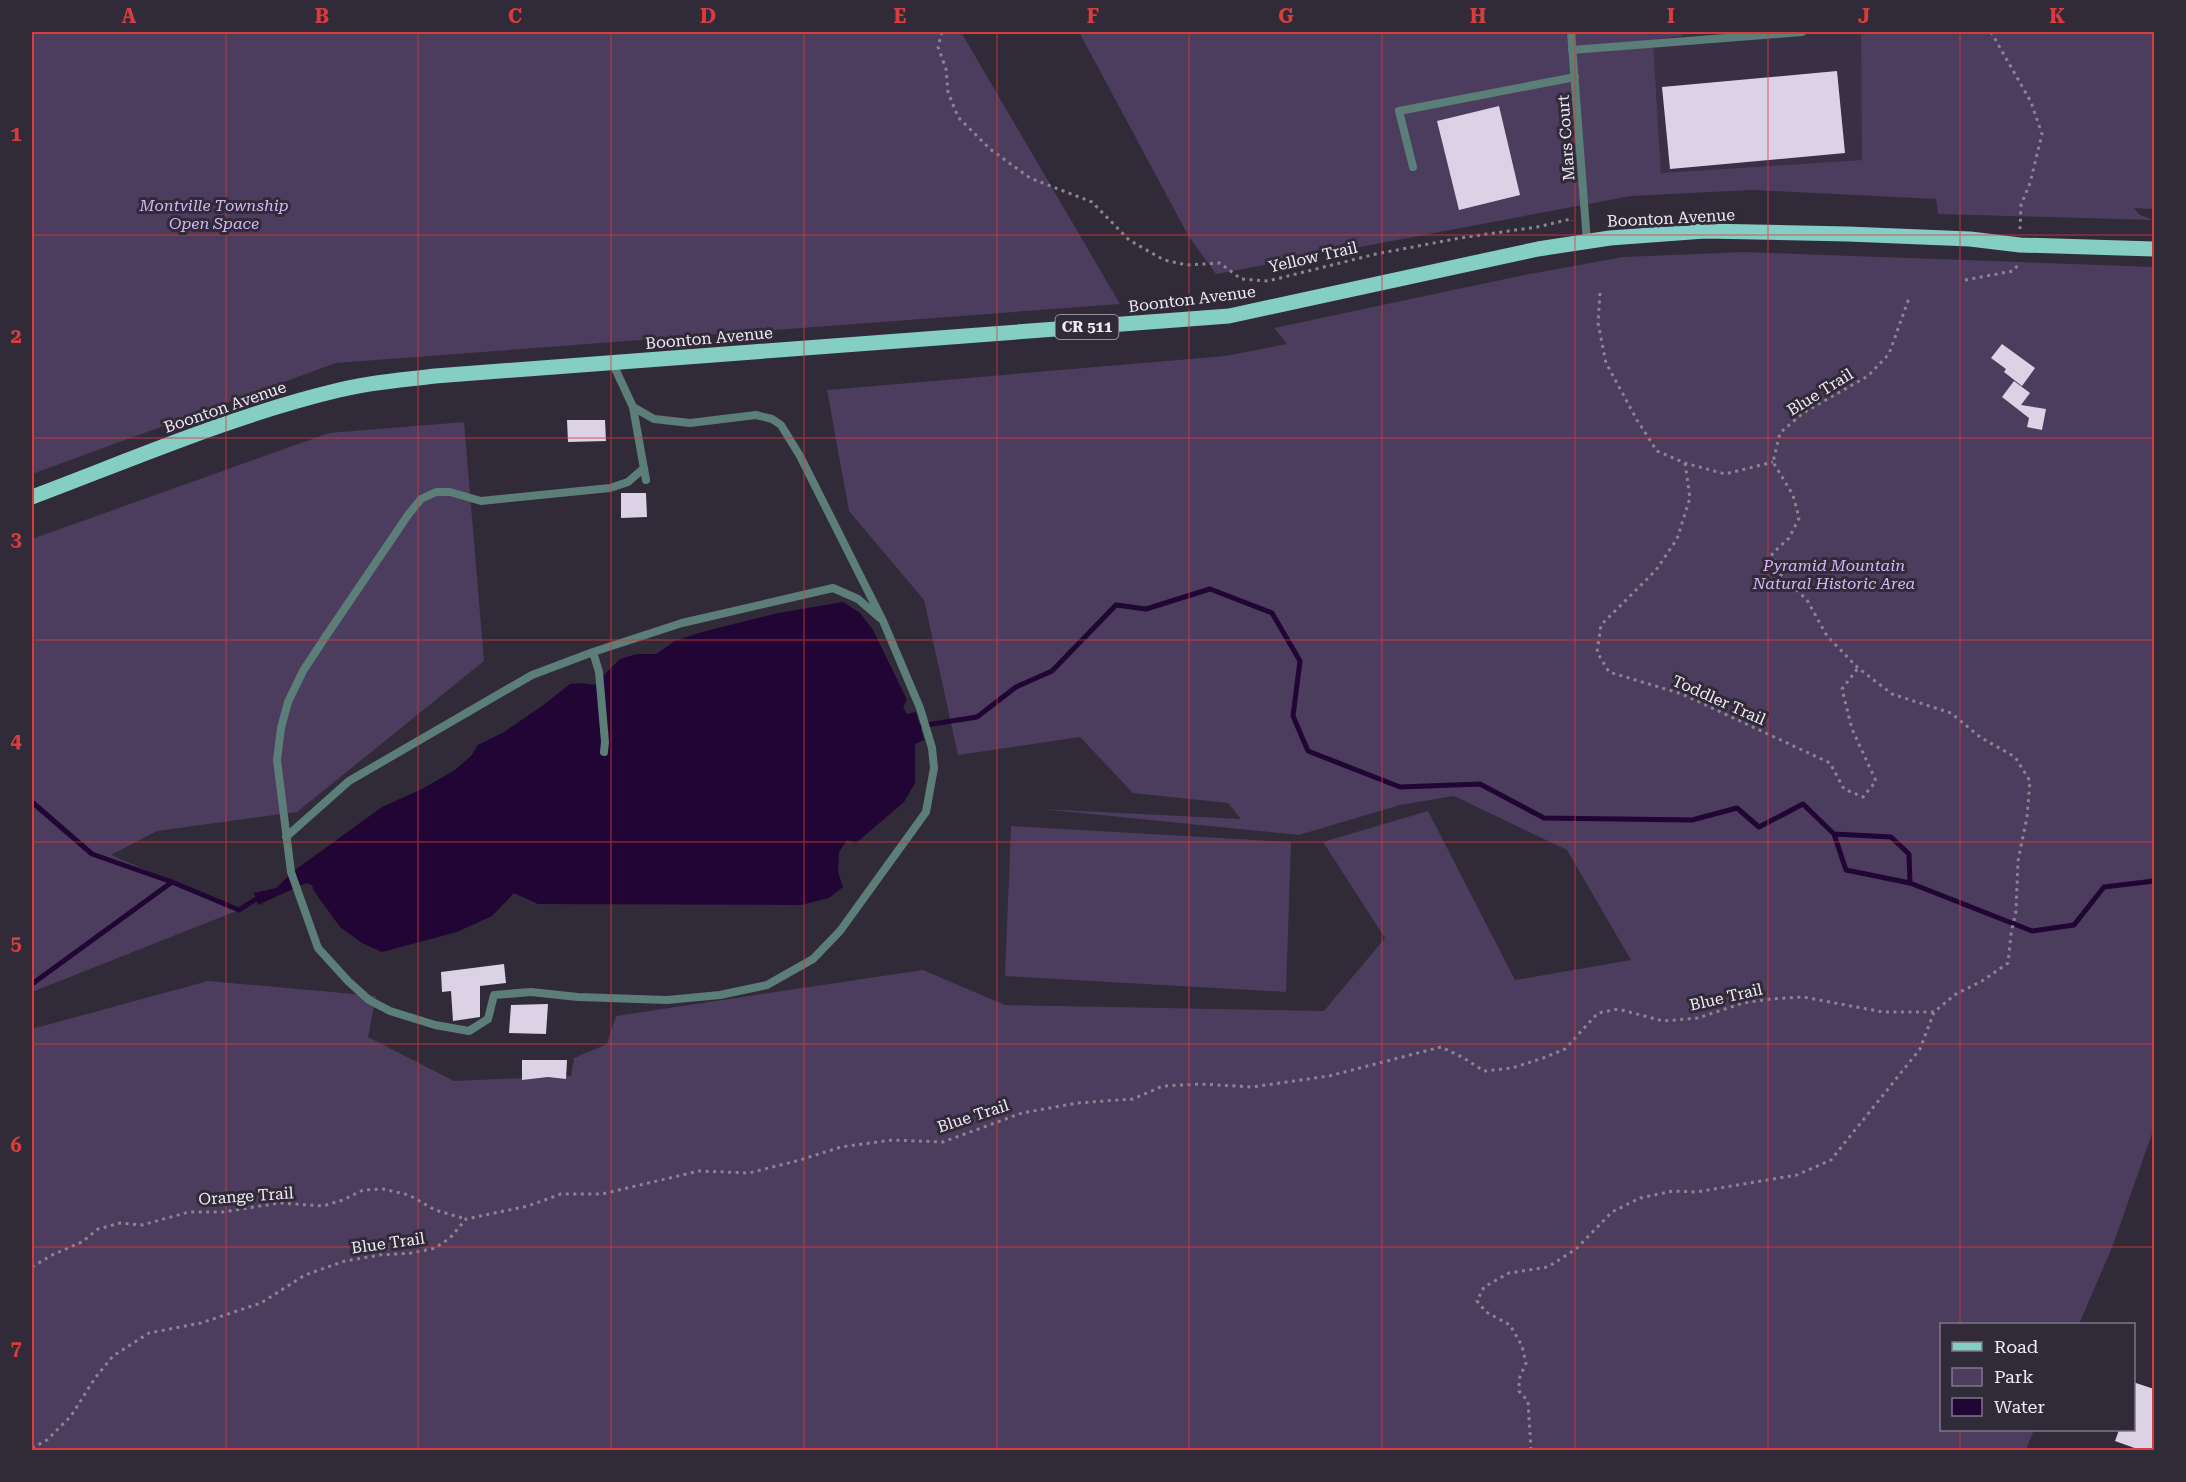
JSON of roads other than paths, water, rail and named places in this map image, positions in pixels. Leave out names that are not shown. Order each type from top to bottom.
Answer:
[{"type":"main road","name":"Boonton Avenue","points":[[32,497],[279,406],[341,389],[374,383],[435,376],[1229,316],[1538,249],[1705,231],[1970,239],[2020,245],[2154,249]]},
{"type":"lane","name":"Mars Court","points":[[1571,32],[1587,242]]},
{"type":"lane","points":[[1572,50],[1802,32]]},
{"type":"lane","points":[[1413,167],[1400,111],[1575,77]]},
{"type":"lane","points":[[613,364],[633,407],[646,480]]},
{"type":"lane","points":[[633,407],[654,419],[690,423],[756,415],[772,419],[782,425],[884,621],[920,708],[932,748],[934,768],[926,812],[840,931],[813,958],[767,985],[720,994],[667,1000],[578,997],[531,992],[494,995],[488,1019],[469,1031],[435,1025],[390,1011],[369,1000],[318,948],[296,891],[291,872],[277,760],[281,728],[288,702],[303,671],[421,499],[436,492],[450,492],[481,501],[610,488],[628,482],[644,468]]},
{"type":"lane","points":[[286,837],[349,781],[532,675],[593,652],[682,623],[833,588],[858,599],[884,621]]},
{"type":"lane","points":[[593,652],[599,672],[604,752]]},
{"type":"water","points":[[843,602],[860,613],[873,630],[907,700],[903,707],[907,714],[916,712],[924,740],[915,744],[915,783],[904,802],[856,843],[847,840],[839,852],[838,872],[843,887],[829,898],[801,905],[538,904],[514,893],[492,916],[457,932],[382,952],[362,943],[340,927],[312,885],[306,883],[258,905],[254,893],[276,888],[295,870],[382,807],[422,789],[455,770],[471,756],[478,745],[504,732],[570,684],[594,685],[620,659],[637,654],[656,654],[675,641],[702,632],[778,613]]},
{"type":"waterway","points":[[920,726],[977,717],[1016,687],[1052,671],[1116,605],[1146,609],[1210,589],[1272,613],[1300,661],[1293,716],[1308,751],[1400,787],[1480,784],[1544,818],[1692,820],[1737,808],[1759,827],[1803,804],[1834,834],[1891,837],[1909,854],[1910,883],[2032,931],[2074,925],[2104,887],[2154,881]]},
{"type":"waterway","points":[[32,802],[92,854],[172,882]]},
{"type":"waterway","points":[[1834,834],[1846,870],[1910,883]]},
{"type":"waterway","points":[[32,984],[172,882],[239,910],[256,899]]},
{"type":"park label","name":"Montville Township Open Space","points":[[214,214]]},
{"type":"park label","name":"Pyramid Mountain Natural Historic Area","points":[[1834,574]]}]
